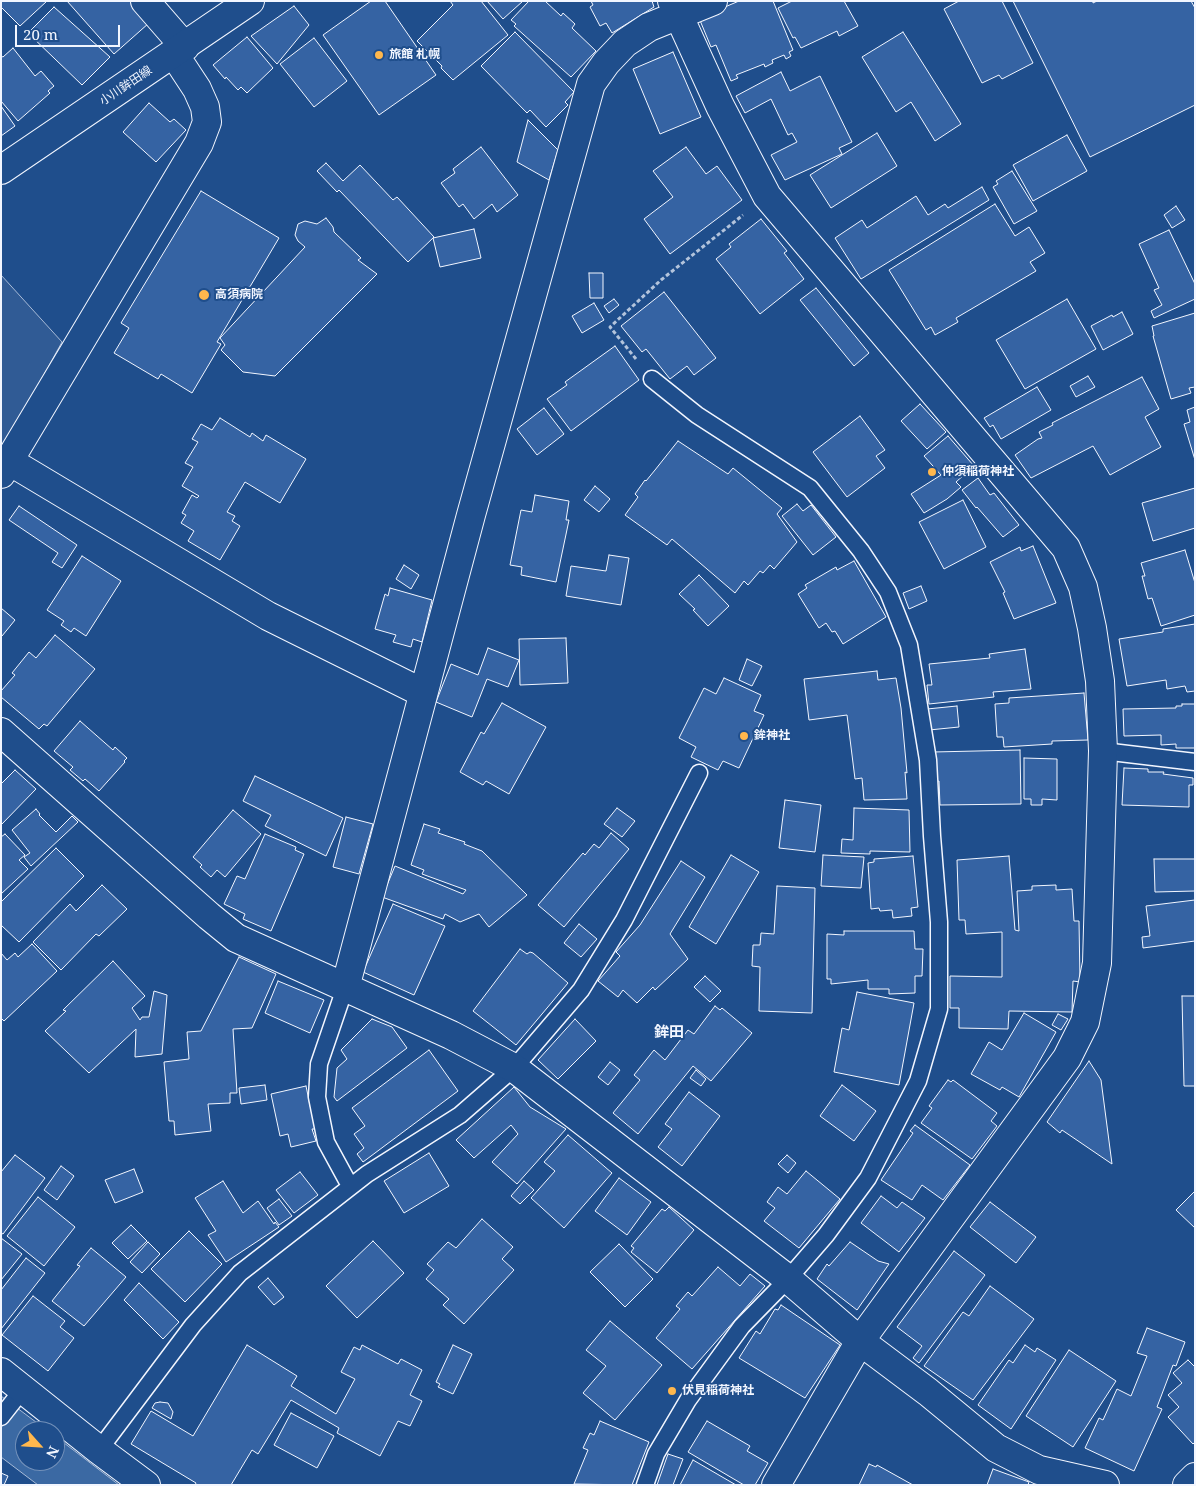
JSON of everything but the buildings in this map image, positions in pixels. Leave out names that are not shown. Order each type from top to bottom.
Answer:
[{"type":"street","points":[[145,1],[179,50],[205,107],[207,122],[198,144],[5,468],[268,616],[423,693]]},
{"type":"street","name":"小川鉾田線","points":[[1,170],[250,1]]},
{"type":"street","points":[[345,988],[471,514],[591,84],[606,63],[625,44],[675,8],[713,1]]},
{"type":"street","points":[[675,8],[720,106],[768,196],[1066,548],[1083,587],[1092,628],[1100,681],[1103,751],[1097,963],[1085,1022],[1067,1058],[860,1341],[776,1485]]},
{"type":"street","points":[[1,732],[236,938],[451,1035],[514,1068],[788,1279],[860,1341],[928,1392],[996,1448],[1039,1470],[1105,1485]]},
{"type":"street","points":[[1,1372],[21,1392],[146,1485]]},
{"type":"street","points":[[1188,1485],[1195,1477]]},
{"type":"lane","points":[[645,1485],[656,1454],[688,1400],[742,1326],[788,1279],[826,1235],[868,1178],[918,1081],[939,1009],[939,922],[928,760],[909,644],[888,592],[861,551],[810,488],[697,415],[652,379]]},
{"type":"lane","points":[[1103,751],[1195,762]]},
{"type":"lane","points":[[99,1450],[193,1325],[240,1273],[350,1186],[460,1114],[514,1068],[581,990],[624,920],[699,774]]},
{"type":"lane","points":[[345,988],[319,1064],[317,1097],[326,1142],[350,1186]]},
{"type":"lane","points":[[1,1417],[21,1392]]},
{"type":"path","points":[[652,379],[610,327],[661,280],[768,196]]},
{"type":"shaded area","points":[[1,275],[62,342],[1,452]]},
{"type":"shaded area","points":[[1,1396],[35,1421],[15,1421],[15,1468],[1,1457]]},
{"type":"shaded area","points":[[65,1444],[119,1485],[38,1485],[20,1471],[65,1471]]},
{"type":"place","name":"旅館 札幌","points":[[379,55]]},
{"type":"place","name":"高須病院","points":[[204,295]]},
{"type":"place","name":"仲須稲荷神社","points":[[932,472]]},
{"type":"place","name":"鉾神社","points":[[744,736]]},
{"type":"place","name":"伏見稲荷神社","points":[[672,1391]]},
{"type":"district","name":"鉾田","points":[[669,1033]]}]
